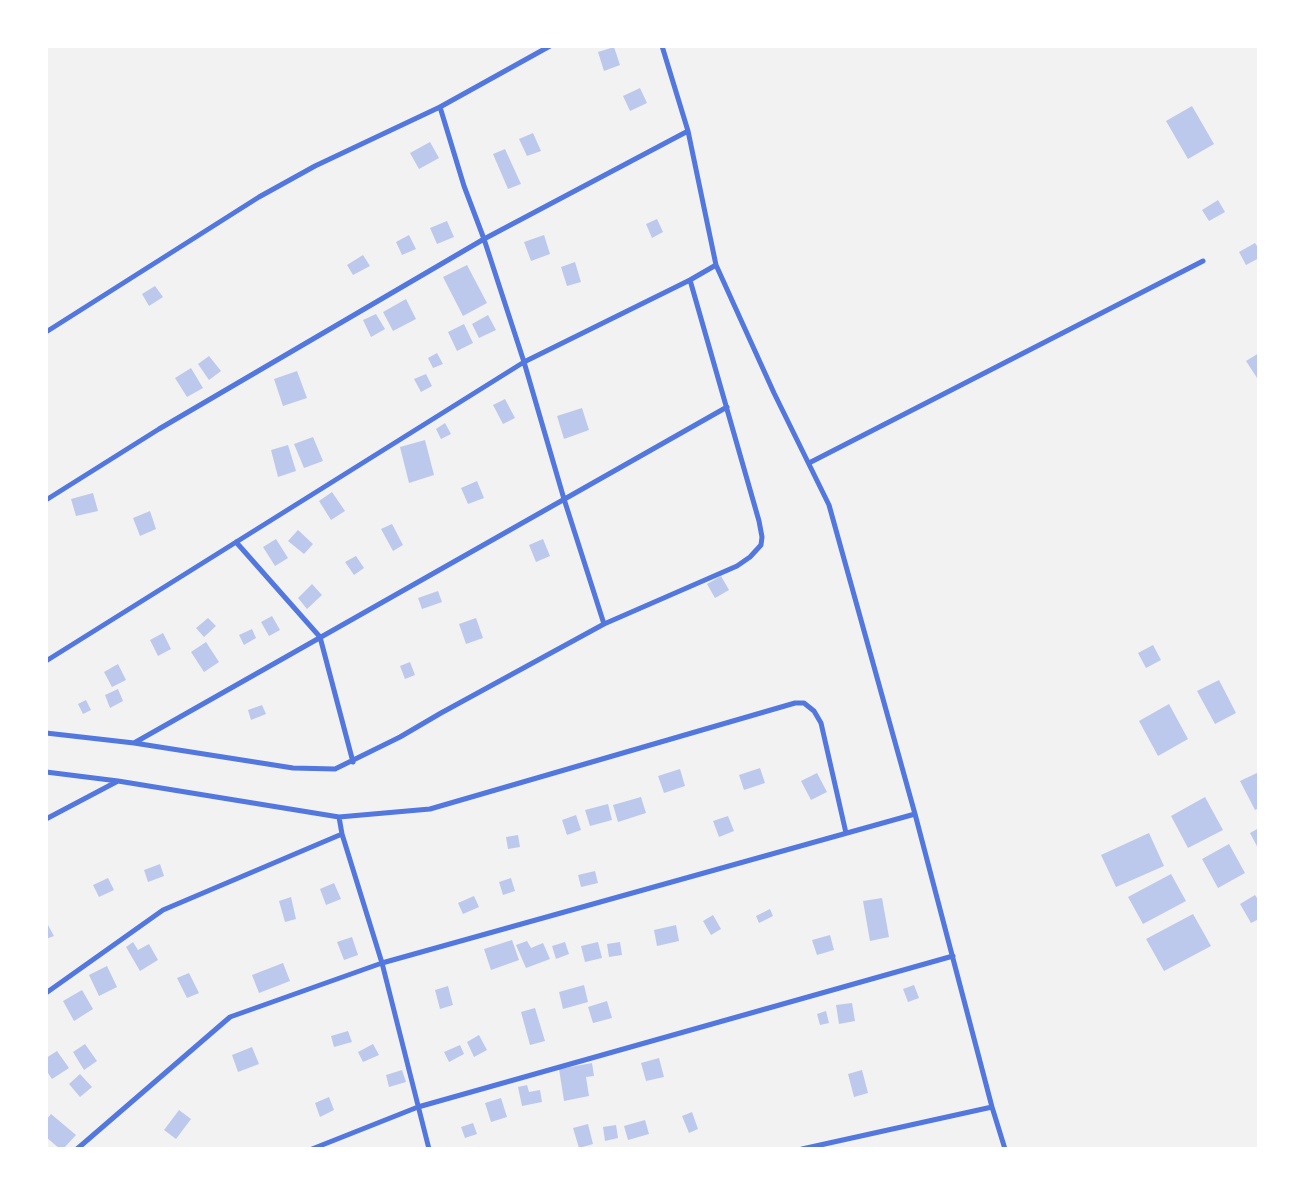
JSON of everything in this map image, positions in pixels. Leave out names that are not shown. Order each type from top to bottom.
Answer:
[{"type":"street","points":[[46,332],[259,197],[315,166],[440,107],[550,46]]},
{"type":"street","points":[[662,46],[688,131],[716,265],[774,393],[829,505],[1005,1149]]},
{"type":"street","points":[[440,107],[464,186],[484,238],[524,362],[564,499],[604,624]]},
{"type":"street","points":[[46,500],[160,429],[484,238],[688,131]]},
{"type":"street","points":[[809,463],[1203,261]]},
{"type":"street","points":[[46,661],[524,362],[690,280],[716,265]]},
{"type":"street","points":[[46,733],[134,742],[294,768],[335,769],[353,762],[604,624],[737,566],[750,557],[761,545],[762,537],[759,521],[690,280]]},
{"type":"street","points":[[134,742],[727,407]]},
{"type":"street","points":[[236,542],[320,637],[353,762]]},
{"type":"street","points":[[46,772],[118,781],[340,817],[430,809],[461,802],[796,703],[804,704],[814,711],[821,723],[846,832]]},
{"type":"street","points":[[46,820],[118,781]]},
{"type":"street","points":[[77,1149],[230,1016],[382,963],[915,814]]},
{"type":"street","points":[[340,817],[342,834],[382,963],[429,1149]]},
{"type":"street","points":[[46,993],[163,910],[342,834]]},
{"type":"street","points":[[312,1149],[418,1106],[953,956]]},
{"type":"street","points":[[802,1149],[992,1107]]},
{"type":"building","points":[[614,47],[620,65],[604,71],[598,52]]},
{"type":"building","points":[[640,88],[647,103],[630,111],[623,96]]},
{"type":"building","points":[[1192,106],[1214,144],[1188,159],[1166,121]]},
{"type":"building","points":[[533,133],[541,151],[527,156],[519,139]]},
{"type":"building","points":[[430,142],[439,158],[419,169],[410,153]]},
{"type":"building","points":[[505,149],[521,184],[508,189],[493,154]]},
{"type":"building","points":[[1218,200],[1225,212],[1209,221],[1202,210]]},
{"type":"building","points":[[657,219],[663,232],[652,238],[646,224]]},
{"type":"building","points":[[447,221],[454,237],[437,244],[430,228]]},
{"type":"building","points":[[409,235],[416,249],[402,255],[396,242]]},
{"type":"building","points":[[544,235],[550,254],[531,261],[524,242]]},
{"type":"building","points":[[1255,243],[1259,249],[1259,258],[1246,265],[1239,252]]},
{"type":"building","points":[[363,255],[370,266],[353,275],[347,265]]},
{"type":"building","points":[[575,262],[581,282],[567,286],[561,267]]},
{"type":"building","points":[[467,265],[487,303],[463,316],[443,277]]},
{"type":"building","points":[[155,286],[163,297],[149,306],[142,294]]},
{"type":"building","points":[[406,299],[416,319],[393,331],[383,312]]},
{"type":"building","points":[[376,314],[385,329],[371,337],[363,320]]},
{"type":"building","points":[[488,315],[496,330],[479,338],[472,324]]},
{"type":"building","points":[[464,324],[473,343],[457,351],[448,332]]},
{"type":"building","points":[[437,353],[443,364],[433,368],[428,358]]},
{"type":"building","points":[[1259,353],[1259,381],[1246,361]]},
{"type":"building","points":[[209,356],[221,371],[209,380],[198,364]]},
{"type":"building","points":[[191,368],[203,388],[187,397],[175,378]]},
{"type":"building","points":[[297,371],[307,398],[283,406],[274,379]]},
{"type":"building","points":[[426,374],[432,386],[421,392],[414,379]]},
{"type":"building","points":[[505,399],[515,418],[503,424],[493,405]]},
{"type":"building","points":[[582,408],[589,430],[564,439],[557,416]]},
{"type":"building","points":[[445,423],[451,434],[441,439],[436,429]]},
{"type":"building","points":[[313,437],[323,461],[304,468],[294,444]]},
{"type":"building","points":[[425,440],[434,475],[409,483],[400,447]]},
{"type":"building","points":[[288,445],[296,471],[278,477],[271,450]]},
{"type":"building","points":[[477,481],[484,498],[468,504],[461,488]]},
{"type":"building","points":[[332,492],[345,511],[331,520],[319,501]]},
{"type":"building","points":[[93,493],[98,511],[76,516],[71,499]]},
{"type":"building","points":[[150,511],[156,529],[140,536],[133,518]]},
{"type":"building","points":[[392,524],[403,545],[393,551],[381,529]]},
{"type":"building","points":[[298,530],[313,544],[304,554],[288,541]]},
{"type":"building","points":[[276,539],[288,558],[275,566],[263,547]]},
{"type":"building","points":[[543,539],[550,556],[536,562],[529,545]]},
{"type":"building","points":[[356,556],[364,568],[354,575],[345,562]]},
{"type":"building","points":[[721,576],[729,590],[715,598],[707,584]]},
{"type":"building","points":[[312,584],[322,595],[307,609],[298,598]]},
{"type":"building","points":[[438,591],[442,602],[422,609],[418,598]]},
{"type":"building","points":[[272,616],[280,630],[269,636],[261,622]]},
{"type":"building","points":[[208,618],[216,626],[204,637],[196,628]]},
{"type":"building","points":[[476,618],[483,638],[466,644],[459,624]]},
{"type":"building","points":[[252,629],[256,638],[244,645],[239,635]]},
{"type":"building","points":[[163,633],[171,649],[158,656],[150,640]]},
{"type":"building","points":[[206,642],[219,662],[204,672],[191,652]]},
{"type":"building","points":[[1153,645],[1161,660],[1146,668],[1138,653]]},
{"type":"building","points":[[410,662],[415,675],[405,679],[400,666]]},
{"type":"building","points":[[118,664],[126,680],[112,687],[104,672]]},
{"type":"building","points":[[1219,680],[1236,713],[1215,724],[1197,691]]},
{"type":"building","points":[[118,689],[123,701],[110,708],[105,695]]},
{"type":"building","points":[[86,700],[91,710],[83,714],[78,704]]},
{"type":"building","points":[[1169,704],[1188,739],[1158,756],[1139,721]]},
{"type":"building","points":[[262,705],[266,714],[251,720],[248,710]]},
{"type":"building","points":[[760,768],[765,783],[744,790],[739,775]]},
{"type":"building","points":[[680,769],[685,786],[664,793],[658,776]]},
{"type":"building","points":[[1259,772],[1259,808],[1255,810],[1240,781]]},
{"type":"building","points":[[817,773],[827,792],[811,800],[801,781]]},
{"type":"building","points":[[641,797],[646,813],[618,822],[613,805]]},
{"type":"building","points":[[1205,797],[1223,830],[1188,848],[1171,816]]},
{"type":"building","points":[[608,804],[612,820],[590,826],[585,810]]},
{"type":"building","points":[[576,815],[581,830],[567,835],[562,820]]},
{"type":"building","points":[[728,816],[734,831],[719,837],[713,821]]},
{"type":"building","points":[[1259,828],[1259,850],[1250,833]]},
{"type":"building","points":[[1149,833],[1164,866],[1116,887],[1101,855]]},
{"type":"building","points":[[518,835],[520,847],[508,849],[506,837]]},
{"type":"building","points":[[1229,844],[1245,873],[1218,888],[1202,859]]},
{"type":"building","points":[[160,864],[164,876],[148,882],[144,870]]},
{"type":"building","points":[[595,871],[598,883],[581,887],[578,875]]},
{"type":"building","points":[[1171,874],[1186,901],[1143,924],[1128,897]]},
{"type":"building","points":[[108,878],[114,890],[99,897],[93,885]]},
{"type":"building","points":[[511,878],[515,891],[503,895],[499,882]]},
{"type":"building","points":[[334,883],[341,899],[326,905],[320,889]]},
{"type":"building","points":[[1255,895],[1259,901],[1259,919],[1251,923],[1240,904]]},
{"type":"building","points":[[474,896],[479,907],[463,914],[458,903]]},
{"type":"building","points":[[291,897],[296,919],[285,922],[279,901]]},
{"type":"building","points":[[882,898],[889,937],[870,941],[863,901]]},
{"type":"building","points":[[770,909],[773,916],[759,923],[756,916]]},
{"type":"building","points":[[1193,914],[1211,946],[1164,971],[1146,939]]},
{"type":"building","points":[[713,915],[721,929],[711,935],[703,921]]},
{"type":"building","points":[[48,925],[54,936],[46,939],[46,926]]},
{"type":"building","points":[[676,925],[679,941],[657,946],[654,930]]},
{"type":"building","points":[[830,935],[834,950],[817,955],[812,940]]},
{"type":"building","points":[[352,937],[358,955],[344,960],[337,942]]},
{"type":"building","points":[[512,940],[519,960],[491,970],[484,949]]},
{"type":"building","points":[[527,941],[531,948],[543,943],[550,959],[526,968],[516,945]]},
{"type":"building","points":[[133,942],[138,950],[149,944],[158,960],[140,971],[126,947]]},
{"type":"building","points":[[565,942],[569,954],[556,959],[552,946]]},
{"type":"building","points":[[598,942],[602,958],[585,962],[581,946]]},
{"type":"building","points":[[620,942],[622,955],[609,957],[607,944]]},
{"type":"building","points":[[283,963],[290,981],[259,993],[252,975]]},
{"type":"building","points":[[107,966],[117,987],[99,996],[89,975]]},
{"type":"building","points":[[189,973],[199,993],[187,998],[177,978]]},
{"type":"building","points":[[584,985],[588,1002],[563,1009],[559,992]]},
{"type":"building","points":[[914,985],[919,998],[908,1002],[903,989]]},
{"type":"building","points":[[448,986],[453,1005],[440,1009],[435,990]]},
{"type":"building","points":[[82,990],[93,1009],[74,1021],[63,1001]]},
{"type":"building","points":[[607,1001],[612,1018],[593,1023],[588,1007]]},
{"type":"building","points":[[852,1003],[855,1021],[839,1024],[836,1005]]},
{"type":"building","points":[[535,1008],[545,1041],[530,1045],[521,1012]]},
{"type":"building","points":[[826,1011],[829,1023],[820,1025],[817,1014]]},
{"type":"building","points":[[348,1031],[352,1042],[334,1047],[331,1036]]},
{"type":"building","points":[[479,1035],[487,1050],[474,1057],[467,1042]]},
{"type":"building","points":[[85,1044],[97,1061],[84,1070],[73,1052]]},
{"type":"building","points":[[373,1044],[379,1055],[363,1062],[358,1052]]},
{"type":"building","points":[[460,1045],[464,1054],[449,1062],[444,1052]]},
{"type":"building","points":[[252,1047],[259,1064],[238,1072],[232,1055]]},
{"type":"building","points":[[57,1051],[69,1068],[52,1079],[46,1070],[46,1058]]},
{"type":"building","points":[[659,1058],[664,1077],[646,1081],[641,1063]]},
{"type":"building","points":[[592,1063],[594,1076],[586,1077],[589,1096],[564,1101],[559,1069]]},
{"type":"building","points":[[402,1070],[406,1082],[389,1087],[386,1075]]},
{"type":"building","points":[[862,1070],[868,1093],[854,1097],[848,1074]]},
{"type":"building","points":[[80,1074],[92,1087],[80,1097],[69,1084]]},
{"type":"building","points":[[527,1085],[529,1092],[540,1090],[542,1102],[522,1106],[518,1087]]},
{"type":"building","points":[[329,1097],[334,1110],[320,1117],[315,1103]]},
{"type":"building","points":[[501,1098],[507,1117],[491,1122],[485,1103]]},
{"type":"building","points":[[179,1110],[191,1119],[176,1139],[164,1130]]},
{"type":"building","points":[[692,1112],[698,1129],[689,1133],[682,1116]]},
{"type":"building","points":[[51,1114],[76,1135],[63,1149],[60,1149],[46,1137],[46,1120]]},
{"type":"building","points":[[645,1120],[649,1134],[628,1140],[624,1126]]},
{"type":"building","points":[[473,1123],[477,1134],[465,1138],[461,1127]]},
{"type":"building","points":[[588,1124],[593,1144],[579,1148],[573,1128]]},
{"type":"building","points":[[616,1125],[618,1138],[605,1141],[603,1127]]}]
